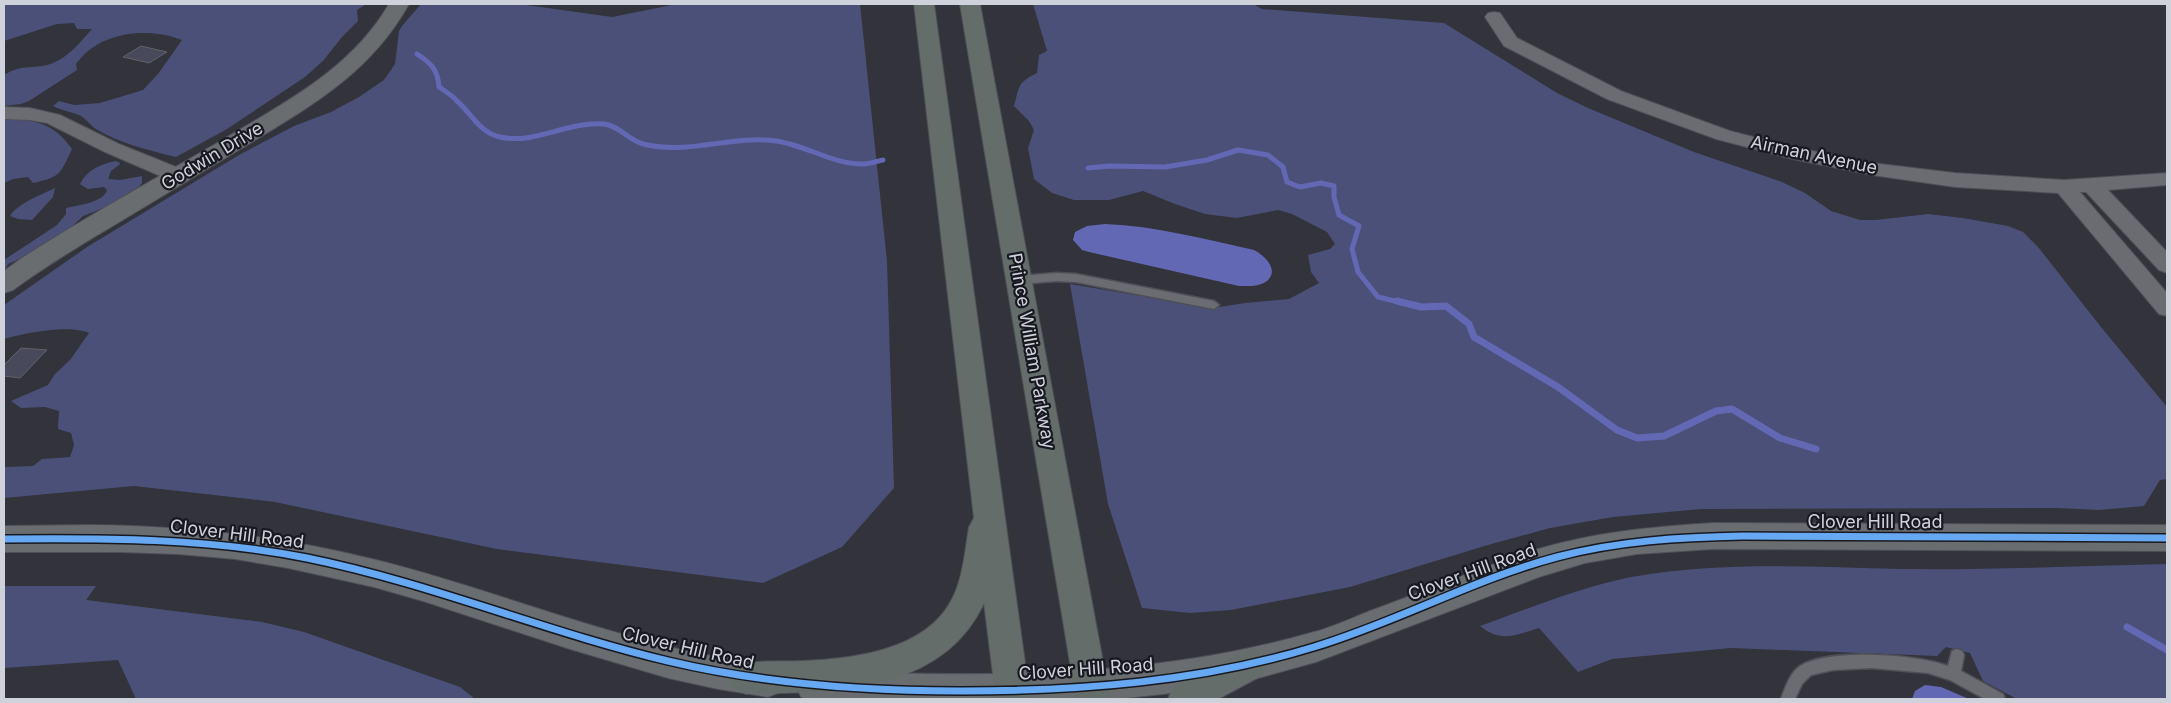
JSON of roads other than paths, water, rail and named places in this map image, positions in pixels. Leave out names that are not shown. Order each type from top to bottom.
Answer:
[{"type":"highway","points":[[924,4],[1013,695]]},
{"type":"highway","name":"Prince William Parkway","points":[[970,4],[1092,692]]},
{"type":"highway","points":[[746,678],[834,675],[865,670],[891,664],[930,645],[959,618],[968,602],[990,506]]},
{"type":"highway","points":[[1186,699],[1251,664]]},
{"type":"street","name":"Godwin Drive","points":[[4,284],[57,247],[274,120],[322,87],[372,43],[385,27],[399,4]]},
{"type":"street","name":"Airman Avenue","points":[[1494,17],[1510,42],[1614,95],[1723,135],[1793,153],[1872,169],[1955,180],[2064,187],[2167,179]]},
{"type":"street","points":[[4,113],[30,114],[53,119],[112,148],[179,176]]},
{"type":"street","points":[[2092,186],[2167,265]]},
{"type":"street","points":[[2064,187],[2167,308]]},
{"type":"street","name":"Clover Hill Road","points":[[4,539],[164,540],[235,546],[303,557],[375,574],[661,660],[746,678],[820,687],[1013,695],[1092,692],[1251,664],[1316,646],[1535,564],[1585,550],[1637,541],[1713,536],[2167,538]]},
{"type":"lane","points":[[1019,280],[1057,277],[1076,278],[1214,305]]},
{"type":"lane","points":[[1954,674],[1957,655]]},
{"type":"lane","points":[[1788,699],[1799,677],[1805,671],[1818,666],[1848,662],[1931,666],[1954,674],[1998,699]]},
{"type":"water","points":[[1105,224],[1161,230],[1254,250],[1269,263],[1272,272],[1271,277],[1261,284],[1239,286],[1089,252],[1082,250],[1073,240],[1075,232],[1087,226]]},
{"type":"water","points":[[1925,685],[1941,687],[1969,699],[1912,699],[1915,691]]},
{"type":"waterway","points":[[417,54],[433,68],[439,87],[455,99],[481,127],[500,137],[526,138],[577,126],[604,124],[610,125],[635,141],[647,145],[680,147],[744,140],[776,141],[853,163],[867,164],[883,160]]},
{"type":"waterway","points":[[1088,168],[1110,166],[1165,167],[1207,160],[1238,150],[1268,155],[1283,167],[1287,182],[1300,187],[1321,183],[1334,186],[1334,197],[1339,215],[1359,226],[1352,249],[1358,272],[1378,297],[1403,303]]},
{"type":"waterway","points":[[1397,301],[1421,307],[1446,306],[1469,324],[1474,337],[1558,387],[1617,430],[1637,438],[1664,436],[1716,411],[1732,409],[1780,438],[1816,449]]},
{"type":"waterway","points":[[2127,627],[2167,650]]}]
